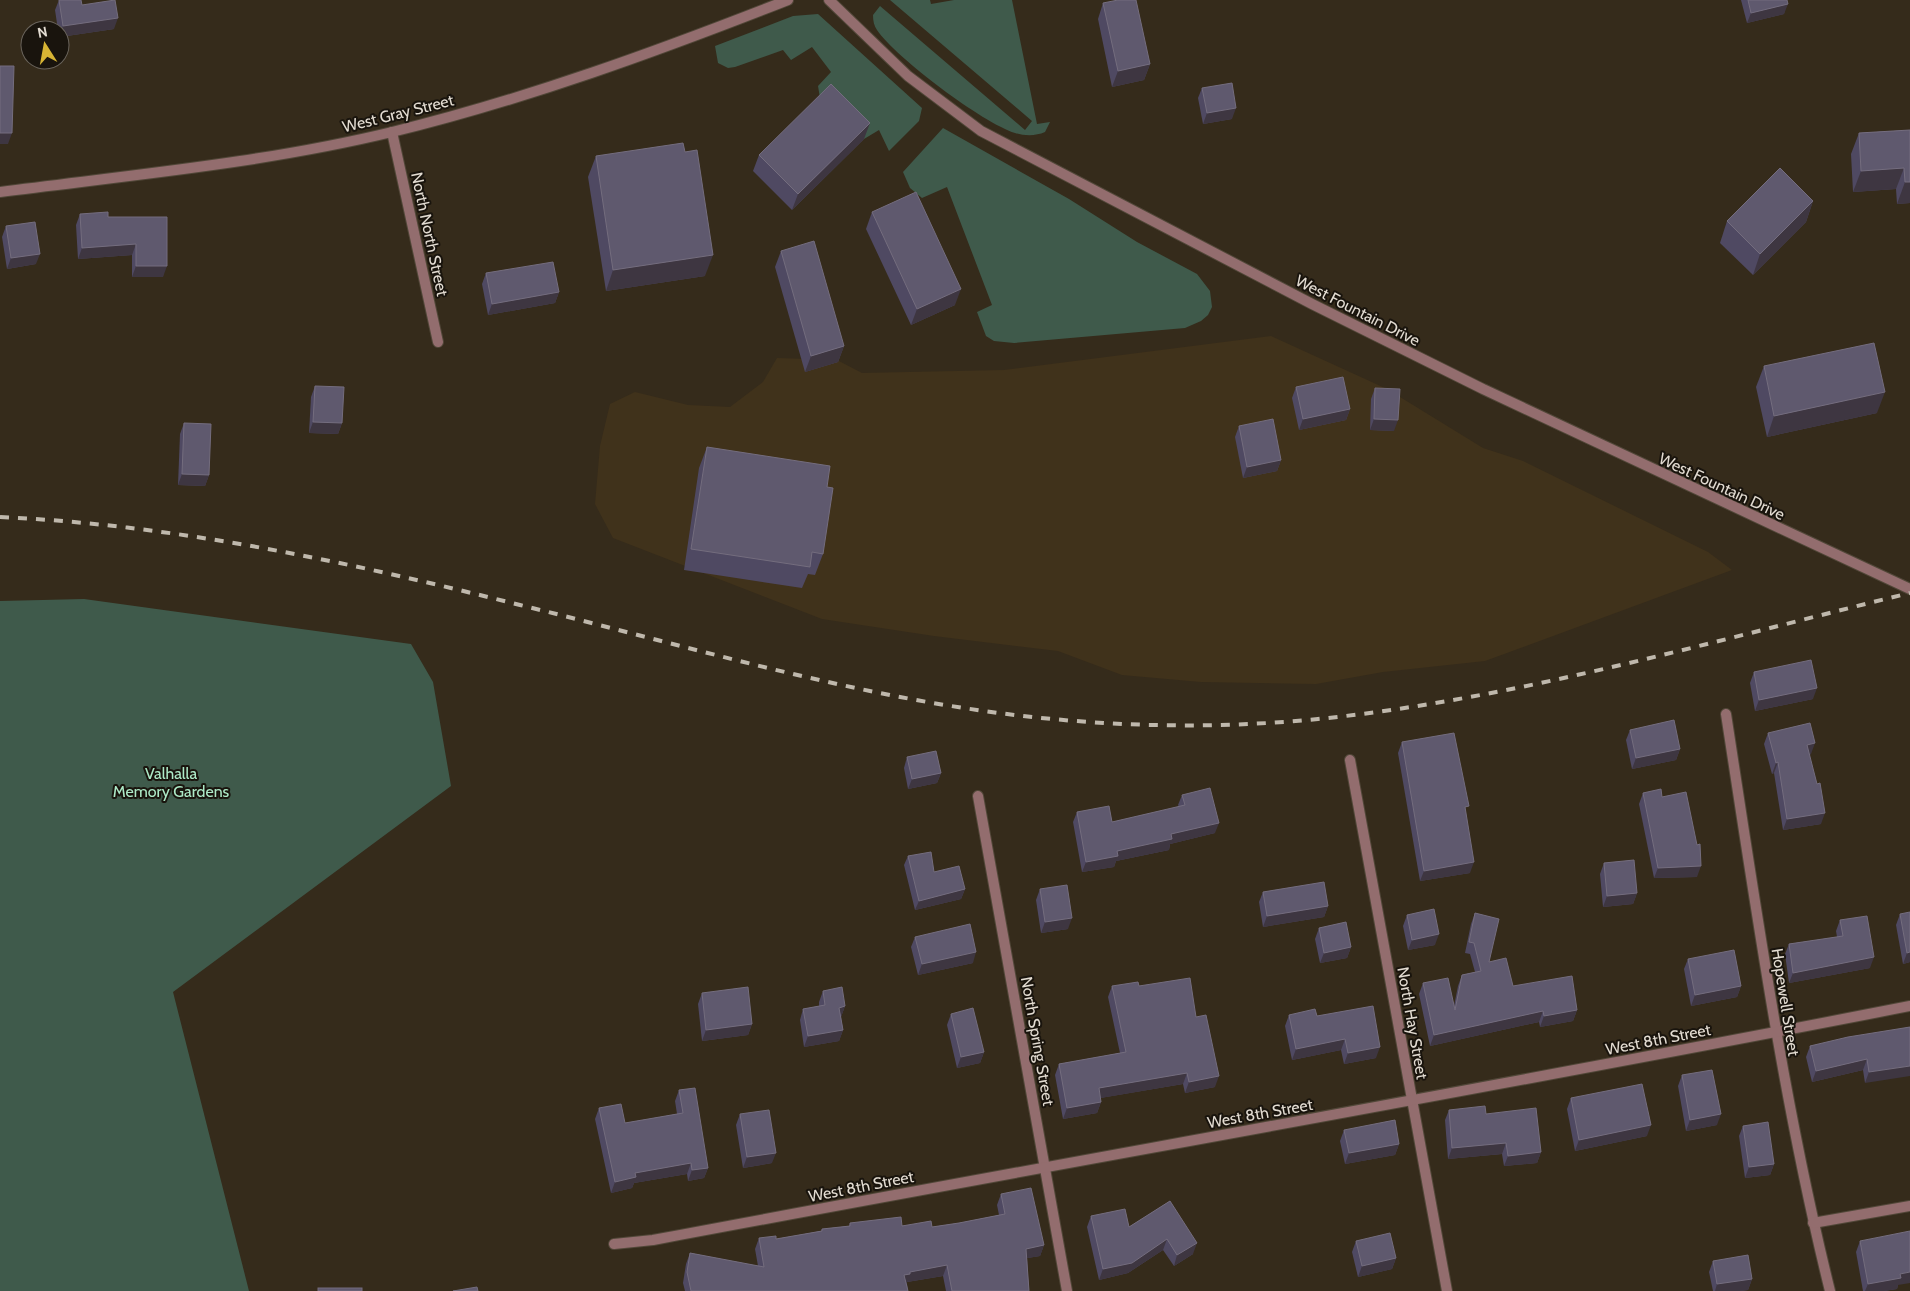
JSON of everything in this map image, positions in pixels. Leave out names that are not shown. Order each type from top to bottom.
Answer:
[{"type":"street","name":"West Gray Street","points":[[0,192],[217,163],[392,132],[557,85],[788,0]]},
{"type":"street","name":"West Fountain Drive","points":[[829,0],[908,76],[981,131],[1312,304],[1483,389],[1910,589]]},
{"type":"street","name":"North North Street","points":[[392,132],[438,342]]},
{"type":"street","name":"Hopewell Street","points":[[1726,714],[1775,1032],[1813,1224],[1830,1291]]},
{"type":"street","name":"North Hay Street","points":[[1350,760],[1447,1291]]},
{"type":"street","name":"North Spring Street","points":[[978,796],[1067,1291]]},
{"type":"street","name":"West 8th Street","points":[[614,1244],[653,1240],[1045,1166],[1412,1101],[1910,1006]]},
{"type":"street","points":[[1813,1224],[1910,1206]]},
{"type":"shaded area","points":[[1271,336],[1387,389],[1483,448],[1523,461],[1708,552],[1732,570],[1485,661],[1383,672],[1316,684],[1201,682],[1122,675],[1058,651],[934,636],[822,619],[613,538],[595,504],[600,446],[610,404],[635,392],[688,405],[730,407],[763,382],[777,358],[837,360],[862,373],[1004,370]]},
{"type":"green space","points":[[890,0],[930,0],[931,4],[954,0],[1012,0],[1037,124],[1050,122],[1045,132],[1023,135],[1001,127],[941,88],[902,56],[876,28],[873,15],[880,6],[1025,130],[1032,121]]},
{"type":"green space","points":[[818,14],[922,108],[919,121],[889,151],[879,130],[864,139],[825,100],[820,98],[818,86],[831,72],[812,47],[791,60],[783,50],[735,67],[728,68],[718,63],[715,46],[793,16]]},
{"type":"green space","points":[[943,128],[1069,199],[1137,242],[1197,274],[1210,291],[1212,307],[1208,315],[1201,321],[1185,328],[1014,343],[994,341],[986,336],[977,312],[992,305],[947,187],[922,198],[910,188],[903,172]]},
{"type":"green space","name":"Valhalla Memory Gardens","points":[[84,599],[411,644],[433,682],[451,786],[173,992],[249,1291],[0,1291],[0,601]]},
{"type":"building","points":[[59,0],[81,0],[82,5],[115,0],[118,18],[70,25],[70,20],[62,20]]},
{"type":"building","points":[[1118,0],[1136,0],[1150,64],[1118,71],[1103,3]]},
{"type":"building","points":[[1748,0],[1787,0],[1788,4],[1751,13]]},
{"type":"building","points":[[0,66],[14,66],[12,133],[0,133]]},
{"type":"building","points":[[1232,83],[1236,108],[1207,113],[1202,88]]},
{"type":"building","points":[[831,84],[870,123],[798,194],[759,155]]},
{"type":"building","points":[[1910,130],[1910,182],[1905,182],[1904,168],[1861,171],[1859,133]]},
{"type":"building","points":[[683,143],[685,152],[697,150],[713,255],[613,270],[596,156]]},
{"type":"building","points":[[1780,168],[1813,201],[1760,254],[1727,221]]},
{"type":"building","points":[[916,192],[961,289],[917,309],[872,212]]},
{"type":"building","points":[[108,212],[108,217],[167,217],[167,266],[136,266],[136,244],[82,248],[80,214]]},
{"type":"building","points":[[35,222],[40,254],[11,258],[6,226]]},
{"type":"building","points":[[814,241],[844,346],[811,356],[781,251]]},
{"type":"building","points":[[553,262],[559,292],[492,304],[486,273]]},
{"type":"building","points":[[1874,343],[1885,392],[1774,416],[1764,366]]},
{"type":"building","points":[[1343,377],[1350,409],[1303,419],[1296,387]]},
{"type":"building","points":[[315,386],[344,387],[342,423],[313,422]]},
{"type":"building","points":[[1375,388],[1400,389],[1398,420],[1374,419]]},
{"type":"building","points":[[1273,419],[1281,460],[1247,467],[1239,426]]},
{"type":"building","points":[[184,423],[211,424],[209,475],[182,474]]},
{"type":"building","points":[[707,447],[830,466],[827,487],[833,488],[823,554],[812,552],[810,567],[691,549]]},
{"type":"building","points":[[1811,660],[1817,688],[1759,700],[1754,672]]},
{"type":"building","points":[[1674,720],[1680,749],[1636,758],[1630,730]]},
{"type":"building","points":[[1810,723],[1815,743],[1807,745],[1817,784],[1820,783],[1825,813],[1787,819],[1778,762],[1776,763],[1768,733]]},
{"type":"building","points":[[1454,733],[1469,806],[1465,807],[1474,862],[1424,871],[1402,742]]},
{"type":"building","points":[[936,751],[941,773],[912,779],[907,757]]},
{"type":"building","points":[[1210,788],[1219,823],[1171,834],[1172,839],[1117,851],[1118,856],[1086,862],[1077,812],[1109,806],[1112,822],[1185,805],[1182,795]]},
{"type":"building","points":[[1661,789],[1662,797],[1686,792],[1697,845],[1700,844],[1701,866],[1658,868],[1643,793]]},
{"type":"building","points":[[931,852],[934,872],[959,866],[965,889],[919,901],[908,856]]},
{"type":"building","points":[[1634,860],[1637,893],[1607,896],[1604,863]]},
{"type":"building","points":[[1324,882],[1328,906],[1267,916],[1263,892]]},
{"type":"building","points":[[1067,885],[1072,918],[1045,922],[1040,889]]},
{"type":"building","points":[[1434,909],[1439,934],[1412,940],[1407,915]]},
{"type":"building","points":[[1910,912],[1910,952],[1907,953],[1900,914]]},
{"type":"building","points":[[1475,913],[1499,919],[1489,962],[1506,958],[1513,986],[1572,976],[1577,1010],[1544,1016],[1543,1011],[1434,1035],[1423,983],[1448,978],[1455,1010],[1462,975],[1481,971],[1474,943],[1469,942]]},
{"type":"building","points":[[1867,916],[1874,957],[1793,973],[1789,944],[1843,936],[1840,920]]},
{"type":"building","points":[[1346,922],[1351,947],[1324,953],[1319,928]]},
{"type":"building","points":[[970,924],[976,952],[922,964],[915,937]]},
{"type":"building","points":[[1734,950],[1741,986],[1695,995],[1688,959]]},
{"type":"building","points":[[1190,978],[1196,1017],[1206,1015],[1219,1076],[1189,1082],[1187,1073],[1099,1088],[1101,1102],[1067,1108],[1059,1064],[1126,1052],[1112,986],[1138,982],[1139,986]]},
{"type":"building","points":[[748,987],[752,1024],[706,1030],[702,993]]},
{"type":"building","points":[[842,987],[845,1006],[839,1008],[843,1030],[808,1036],[803,1009],[825,1005],[823,991]]},
{"type":"building","points":[[1373,1006],[1380,1047],[1348,1053],[1345,1039],[1296,1049],[1289,1015],[1315,1009],[1317,1016]]},
{"type":"building","points":[[973,1008],[984,1052],[961,1057],[951,1014]]},
{"type":"building","points":[[1910,1027],[1910,1066],[1869,1072],[1867,1059],[1816,1071],[1810,1046],[1848,1037]]},
{"type":"building","points":[[1712,1070],[1721,1114],[1690,1120],[1682,1075]]},
{"type":"building","points":[[1642,1084],[1651,1125],[1579,1140],[1571,1098]]},
{"type":"building","points":[[695,1088],[708,1168],[692,1170],[691,1163],[635,1173],[636,1177],[615,1182],[599,1108],[621,1104],[625,1123],[683,1113],[679,1090]]},
{"type":"building","points":[[1485,1106],[1486,1114],[1536,1108],[1541,1152],[1508,1156],[1506,1143],[1452,1148],[1449,1110]]},
{"type":"building","points":[[769,1110],[776,1153],[747,1157],[740,1114]]},
{"type":"building","points":[[1395,1120],[1399,1144],[1349,1153],[1344,1130]]},
{"type":"building","points":[[1768,1122],[1774,1164],[1749,1167],[1743,1126]]},
{"type":"building","points":[[1031,1188],[1044,1245],[1026,1249],[1029,1291],[952,1291],[947,1265],[910,1272],[910,1274],[904,1275],[908,1291],[691,1291],[687,1272],[690,1253],[764,1267],[759,1238],[776,1236],[776,1239],[822,1231],[822,1229],[850,1226],[850,1223],[901,1217],[902,1226],[931,1221],[932,1227],[959,1223],[1005,1214],[1001,1194]]},
{"type":"building","points":[[1170,1201],[1197,1243],[1177,1255],[1167,1239],[1132,1263],[1103,1269],[1091,1216],[1125,1209],[1129,1227]]},
{"type":"building","points":[[1910,1231],[1910,1272],[1900,1274],[1901,1278],[1868,1284],[1860,1241]]},
{"type":"building","points":[[1390,1233],[1396,1258],[1362,1266],[1356,1241]]},
{"type":"building","points":[[1748,1255],[1752,1279],[1717,1284],[1713,1261]]},
{"type":"building","points":[[477,1287],[478,1291],[453,1291]]},
{"type":"building","points":[[318,1288],[362,1288],[362,1291],[318,1291]]},
{"type":"railway","points":[[0,517],[66,521],[131,528],[262,548],[327,560],[456,589],[766,668],[890,695],[1015,715],[1128,724],[1243,724],[1318,719],[1393,710],[1542,683],[1910,593]]}]
